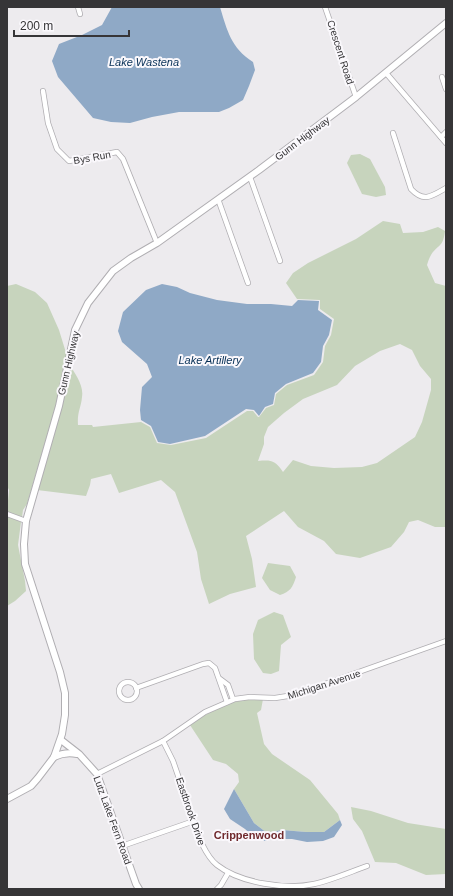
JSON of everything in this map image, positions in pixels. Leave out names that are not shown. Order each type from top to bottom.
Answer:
[{"type":"main road","name":"Gunn Highway","points":[[7,799],[31,786],[54,757],[60,740],[65,715],[65,693],[60,672],[25,564],[24,544],[26,521],[59,406],[75,330],[88,303],[113,271],[131,258],[157,243],[250,177],[356,97],[446,23]]},
{"type":"main road","name":"Lutz Lake Fern Road","points":[[60,740],[79,754],[97,774],[122,846],[139,889]]},
{"type":"main road","points":[[54,757],[69,753],[79,754]]},
{"type":"street","points":[[78,7],[80,14]]},
{"type":"street","name":"Crescent Road","points":[[325,7],[356,97]]},
{"type":"street","points":[[386,73],[446,143]]},
{"type":"street","points":[[442,77],[446,89]]},
{"type":"street","name":"Bys Run","points":[[43,91],[48,123],[57,149],[69,161],[117,152],[123,159],[157,243]]},
{"type":"street","points":[[441,137],[446,132]]},
{"type":"street","points":[[393,133],[411,189],[417,196],[423,198],[431,196],[446,188]]},
{"type":"street","points":[[250,177],[280,261]]},
{"type":"street","points":[[218,199],[248,283]]},
{"type":"street","points":[[7,514],[26,521]]},
{"type":"street","name":"Michigan Avenue","points":[[97,774],[163,741],[205,712],[233,699],[250,697],[275,698],[294,695],[446,641]]},
{"type":"street","points":[[136,688],[206,663],[212,664],[215,668],[227,702]]},
{"type":"street","points":[[220,679],[228,685],[233,699]]},
{"type":"street","name":"Eastbrook Drive","points":[[163,741],[173,761],[201,842],[207,854],[216,864],[228,873],[272,885],[297,887],[316,884],[367,866]]},
{"type":"street","points":[[122,846],[194,821]]},
{"type":"street","points":[[218,889],[228,873]]},
{"type":"green space","points":[[360,154],[370,159],[385,187],[386,195],[376,197],[362,194],[347,163],[351,155]]},
{"type":"green space","points":[[383,221],[400,224],[403,233],[423,232],[438,227],[445,231],[442,243],[431,255],[427,265],[435,283],[446,286],[446,527],[435,527],[418,520],[409,522],[404,532],[391,547],[360,558],[336,554],[324,541],[298,527],[284,511],[246,536],[252,559],[256,587],[230,594],[209,604],[201,579],[197,552],[175,492],[161,480],[119,493],[111,474],[91,479],[86,496],[37,490],[70,365],[82,388],[82,401],[78,417],[78,425],[92,425],[93,427],[141,422],[150,427],[157,443],[171,445],[206,438],[247,411],[253,411],[259,417],[266,408],[274,405],[276,394],[287,385],[314,375],[323,362],[325,346],[331,335],[334,319],[320,309],[320,300],[297,299],[286,283],[293,273],[308,263],[356,239]],"holes":[[[400,344],[412,350],[420,366],[431,379],[431,390],[422,422],[415,437],[377,463],[362,467],[334,468],[311,466],[293,460],[283,472],[275,463],[258,461],[268,427],[303,399],[337,385],[355,366],[380,351]]]},
{"type":"green space","points":[[16,284],[35,292],[47,303],[59,330],[67,356],[56,405],[22,517],[7,512],[9,490],[7,486],[7,286]]},
{"type":"green space","points":[[7,516],[21,522],[18,545],[26,591],[7,606]]},
{"type":"green space","points":[[268,563],[290,566],[296,577],[289,591],[280,595],[270,590],[262,578]]},
{"type":"green space","points":[[274,612],[283,615],[291,637],[281,645],[279,671],[271,674],[263,673],[254,659],[253,634],[258,620]]},
{"type":"green space","points":[[250,699],[263,699],[261,710],[257,713],[264,744],[272,754],[310,780],[338,814],[340,820],[324,832],[282,830],[267,833],[254,823],[234,789],[239,782],[238,774],[226,764],[213,760],[190,725],[218,708],[234,702]]},
{"type":"green space","points":[[351,807],[371,811],[408,823],[446,829],[446,874],[426,875],[396,863],[375,862],[362,831],[353,819]]},
{"type":"water","name":"Lake Wastena","points":[[112,7],[220,7],[231,38],[240,51],[253,62],[255,70],[243,100],[219,112],[179,112],[130,123],[111,122],[93,118],[58,77],[52,61],[59,44],[102,25]]},
{"type":"water","name":"Lake Artillery","points":[[162,284],[177,287],[190,293],[217,300],[247,304],[292,306],[298,300],[319,301],[318,310],[332,320],[329,335],[323,346],[321,362],[313,373],[286,384],[275,393],[273,404],[265,407],[259,416],[254,410],[246,409],[205,436],[170,444],[158,442],[151,426],[141,420],[140,410],[142,387],[152,377],[147,364],[122,342],[118,331],[123,312],[146,290]]},
{"type":"water","points":[[234,789],[254,823],[267,833],[282,830],[324,832],[340,820],[342,825],[334,837],[323,841],[307,842],[292,839],[275,839],[264,841],[255,838],[230,819],[224,809]]},
{"type":"district","name":"Crippenwood","points":[[249,835]]}]
